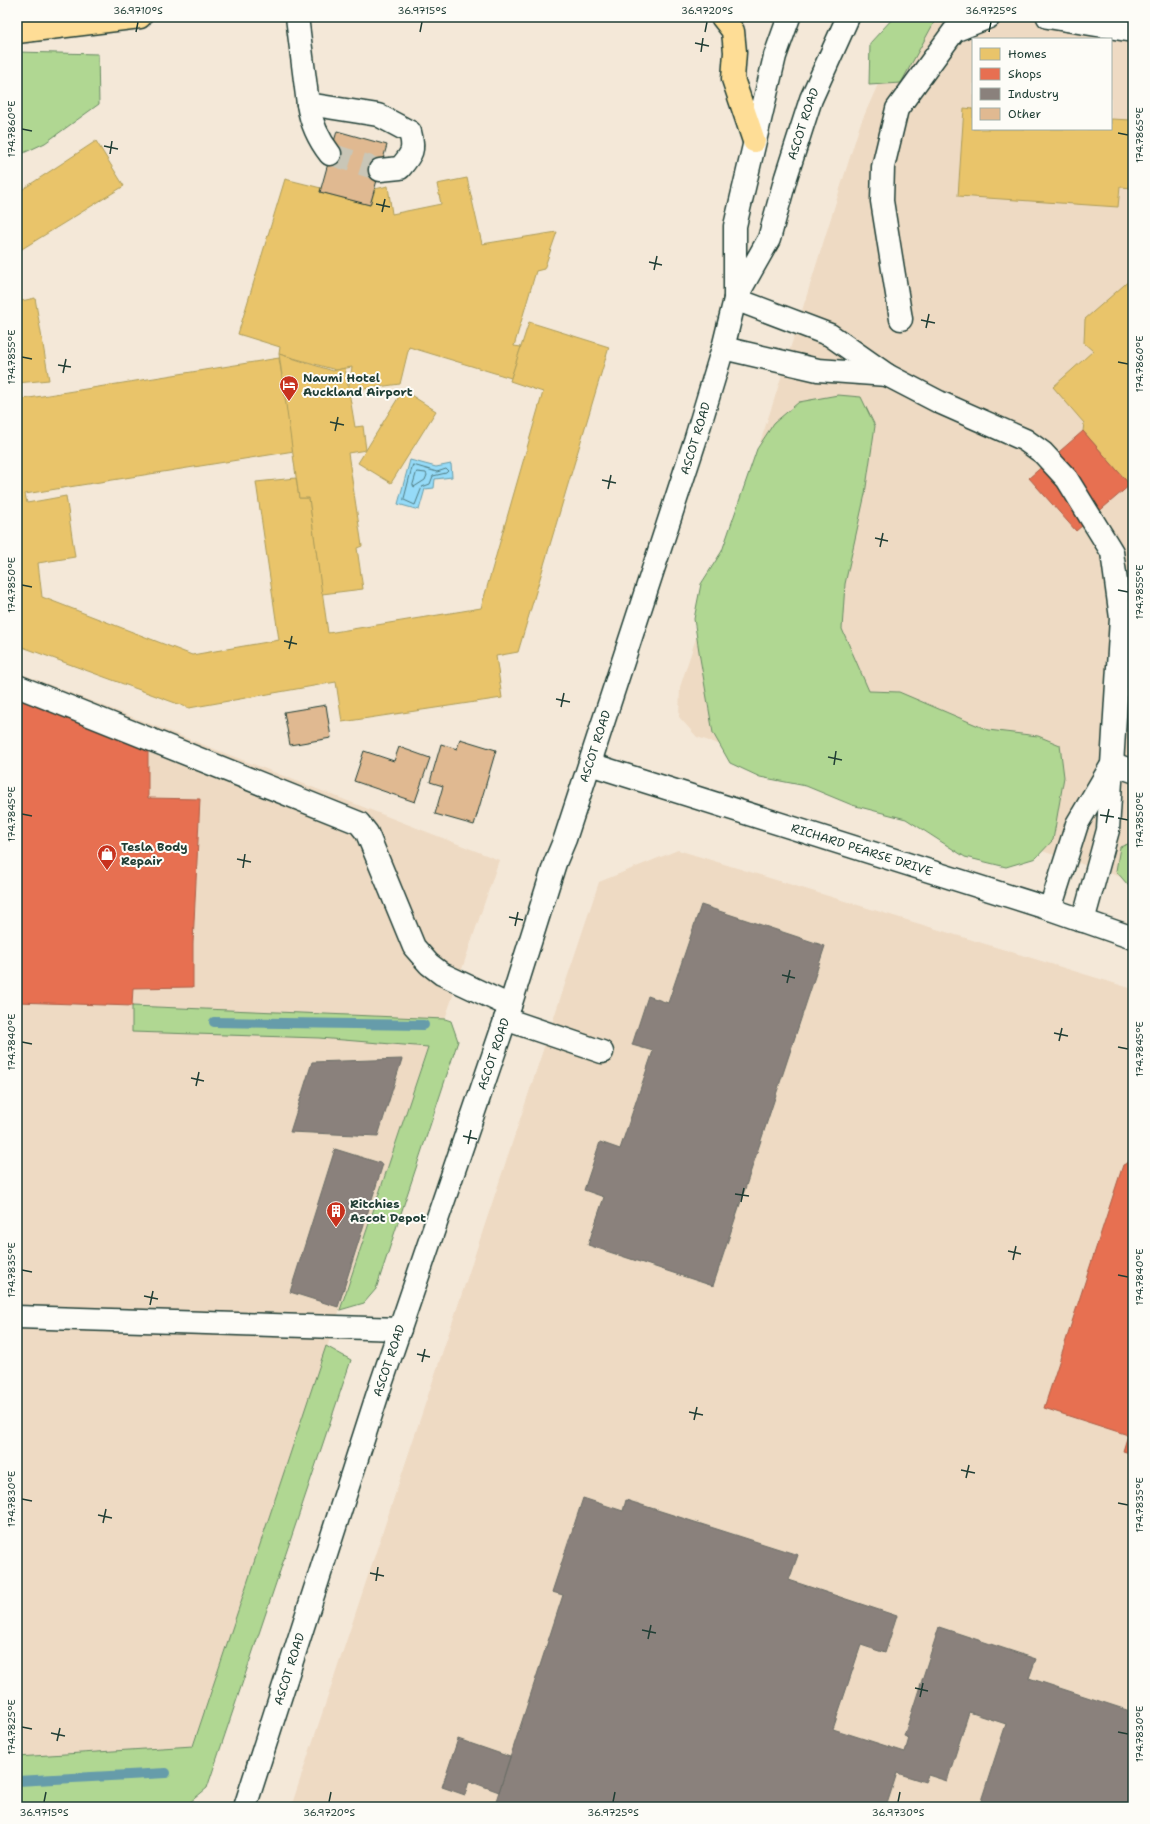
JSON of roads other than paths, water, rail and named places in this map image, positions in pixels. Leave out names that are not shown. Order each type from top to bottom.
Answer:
[{"type":"main road","points":[[17,32],[140,17]]},
{"type":"main road","points":[[722,17],[733,31],[735,52],[733,79],[754,141]]},
{"type":"street","points":[[297,17],[310,115],[321,142],[330,154]]},
{"type":"street","name":"ASCOT ROAD","points":[[245,1807],[377,1396],[590,764],[695,441],[723,348],[735,299],[735,226],[775,56],[789,17]]},
{"type":"street","name":"ASCOT ROAD","points":[[735,299],[769,239],[786,177],[811,99],[848,17]]},
{"type":"street","points":[[901,319],[882,201],[883,167],[897,109],[954,31],[989,17]]},
{"type":"street","points":[[1048,17],[1133,31]]},
{"type":"street","points":[[308,104],[378,115],[410,132],[414,146],[409,158],[400,168],[380,170]]},
{"type":"street","points":[[735,299],[830,335],[887,375],[939,402],[1025,440],[1043,454],[1067,479],[1112,552],[1121,618],[1108,830],[1083,921]]},
{"type":"street","points":[[723,348],[818,370],[887,375]]},
{"type":"street","points":[[17,686],[359,823],[367,833],[414,947],[429,964],[442,974],[507,1012],[602,1052]]},
{"type":"street","name":"RICHARD PEARSE DRIVE","points":[[590,764],[1050,909],[1133,938]]},
{"type":"street","points":[[1113,764],[1133,771]]},
{"type":"street","points":[[1050,909],[1077,824],[1113,764]]},
{"type":"street","points":[[17,1317],[400,1329]]},
{"type":"water","points":[[410,460],[436,467],[451,464],[452,477],[435,479],[434,488],[425,489],[419,510],[398,504]]},
{"type":"waterway","points":[[214,1022],[424,1025]]},
{"type":"waterway","points":[[17,1781],[166,1773]]},
{"type":"tunnel","points":[[330,154],[380,170]]},
{"type":"place","name":"Naumi Hotel Auckland Airport","points":[[289,402]]},
{"type":"place","name":"Tesla Body Repair","points":[[107,871]]},
{"type":"place","name":"Ritchies Ascot Depot","points":[[336,1228]]}]
